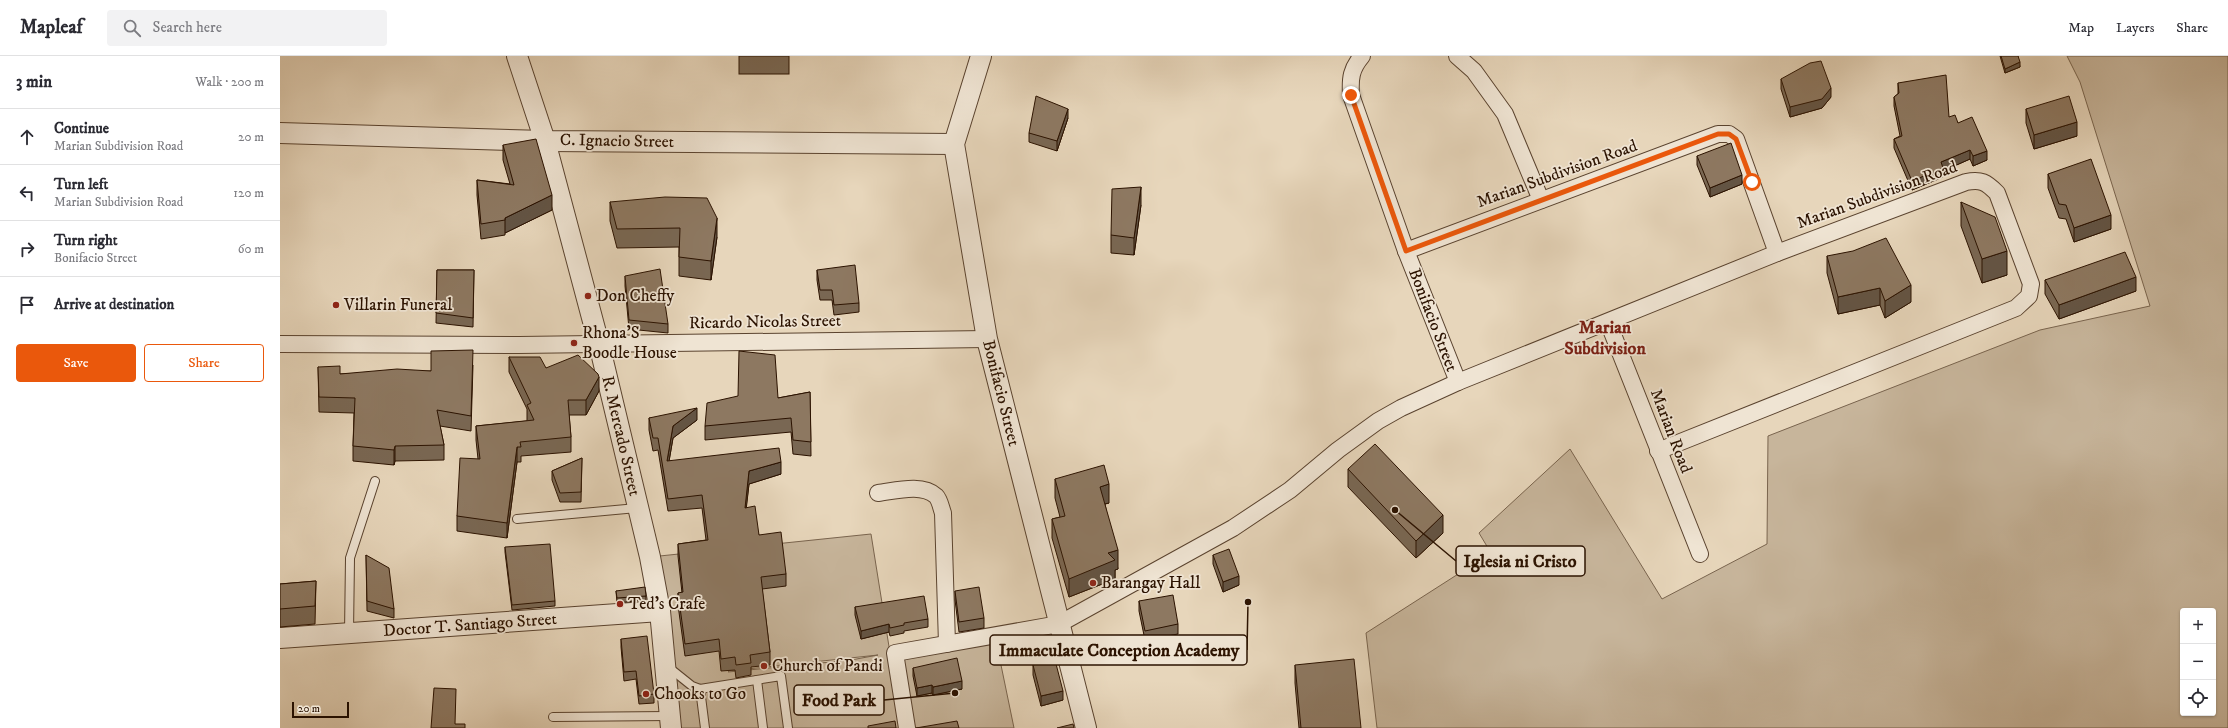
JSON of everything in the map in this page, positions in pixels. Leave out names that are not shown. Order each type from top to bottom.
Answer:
[{"type":"street","name":"R. Mercado Street","points":[[517,56],[545,141],[600,344],[650,557],[660,611],[671,722]]},
{"type":"street","name":"Bonifacio Street","points":[[981,56],[954,144],[987,339],[1086,728]]},
{"type":"street","name":"Bonifacio Street","points":[[1362,56],[1354,65],[1350,77],[1351,95],[1406,251],[1458,382]]},
{"type":"street","points":[[1457,56],[1474,71],[1505,114],[1541,200]]},
{"type":"street","name":"C. Ignacio Street","points":[[280,133],[545,141],[954,144]]},
{"type":"street","name":"Marian Subdivision Road","points":[[1406,251],[1718,134],[1729,134],[1736,139],[1777,253],[1966,182],[1977,180],[1987,183],[1997,193],[2031,284],[2029,296],[2016,308],[1658,451]]},
{"type":"street","points":[[907,728],[895,653],[1060,624],[1233,528],[1290,490],[1338,450],[1378,421],[1401,408],[1458,382],[1777,253]]},
{"type":"street","name":"Marian Road","points":[[1608,322],[1700,554]]},
{"type":"street","name":"Ricardo Nicolas Street","points":[[280,344],[600,344],[987,339]]},
{"type":"street","points":[[878,493],[915,489],[926,490],[937,497],[943,513],[947,644]]},
{"type":"street","name":"Doctor T. Santiago Street","points":[[280,638],[660,611]]},
{"type":"lane","points":[[349,634],[350,558],[375,481]]},
{"type":"lane","points":[[517,519],[638,508]]},
{"type":"lane","points":[[665,664],[692,686],[700,689],[781,676],[788,728]]},
{"type":"lane","points":[[756,680],[763,728]]},
{"type":"lane","points":[[700,689],[705,728]]},
{"type":"lane","points":[[553,717],[671,722]]},
{"type":"shaded area","points":[[2067,56],[2228,56],[2228,728],[1377,728],[1366,633],[1491,553],[1479,533],[1570,449],[1662,599],[1767,544],[1768,436],[2040,330],[2150,306],[2080,82]]},
{"type":"shaded area","points":[[871,534],[902,728],[675,728],[650,557]],"holes":[[[878,655],[851,660],[728,672]]]},
{"type":"shaded area","points":[[995,636],[1014,728],[909,728],[896,657]]},
{"type":"building","points":[[2001,56],[2018,56],[2020,62],[2005,69]]},
{"type":"building","points":[[1821,61],[1831,88],[1822,99],[1790,107],[1781,79],[1810,63]]},
{"type":"building","points":[[1946,75],[1949,117],[1955,115],[1958,123],[1972,117],[1987,151],[1973,156],[1970,150],[1941,162],[1943,168],[1912,181],[1894,139],[1902,136],[1894,97],[1899,93],[1898,83]]},
{"type":"building","points":[[1036,96],[1068,109],[1057,141],[1029,133]]},
{"type":"building","points":[[2069,96],[2077,122],[2034,135],[2026,109]]},
{"type":"building","points":[[536,139],[552,195],[505,218],[505,220],[481,224],[477,180],[514,185],[503,145]]},
{"type":"building","points":[[1731,143],[1742,175],[1710,188],[1697,156]]},
{"type":"building","points":[[2091,159],[2111,215],[2074,228],[2066,205],[2059,204],[2048,174]]},
{"type":"building","points":[[1141,187],[1134,238],[1111,235],[1112,189]]},
{"type":"building","points":[[665,197],[707,198],[717,218],[711,261],[679,257],[680,228],[617,229],[610,202]]},
{"type":"building","points":[[1961,202],[1995,217],[2007,251],[1982,259]]},
{"type":"building","points":[[1886,238],[1911,285],[1885,301],[1880,288],[1838,297],[1827,256],[1853,251]]},
{"type":"building","points":[[2125,252],[2136,277],[2059,305],[2045,280]]},
{"type":"building","points":[[855,265],[859,303],[834,305],[832,290],[820,290],[817,270]]},
{"type":"building","points":[[660,269],[668,324],[629,320],[625,276]]},
{"type":"building","points":[[437,270],[474,270],[473,318],[436,313]]},
{"type":"building","points":[[473,350],[471,416],[437,410],[444,445],[395,446],[394,450],[353,446],[355,398],[319,397],[318,367],[340,366],[340,374],[397,369],[431,371],[431,351]]},
{"type":"building","points":[[739,351],[775,355],[778,398],[810,392],[811,442],[793,440],[791,418],[705,426],[707,403],[738,396]]},
{"type":"building","points":[[578,355],[598,374],[599,377],[586,400],[568,400],[571,437],[520,442],[521,447],[517,447],[507,523],[457,516],[460,458],[480,459],[476,426],[534,420],[527,405],[531,403],[509,357],[540,357],[546,368]]},
{"type":"building","points":[[697,408],[673,426],[667,461],[779,448],[781,462],[749,471],[745,508],[755,506],[759,535],[781,532],[786,574],[761,577],[770,652],[750,655],[751,663],[736,665],[735,657],[721,659],[719,639],[685,644],[678,593],[683,592],[678,544],[708,540],[702,495],[668,499],[658,438],[653,438],[649,418]]},
{"type":"building","points":[[1375,444],[1443,515],[1416,541],[1348,469]]},
{"type":"building","points":[[582,458],[581,492],[560,493],[552,471]]},
{"type":"building","points":[[1104,465],[1109,484],[1100,487],[1118,550],[1108,553],[1115,560],[1069,579],[1052,519],[1065,516],[1055,479]]},
{"type":"building","points":[[550,544],[555,601],[512,605],[505,547]]},
{"type":"building","points":[[1229,549],[1239,576],[1223,582],[1213,555]]},
{"type":"building","points":[[366,555],[389,568],[394,609],[367,601]]},
{"type":"building","points":[[316,581],[315,606],[280,609],[280,584]]},
{"type":"building","points":[[645,587],[646,596],[617,598],[616,591]]},
{"type":"building","points":[[979,587],[984,618],[959,622],[955,591]]},
{"type":"building","points":[[1173,595],[1178,624],[1145,631],[1139,601]]},
{"type":"building","points":[[924,596],[928,619],[904,623],[904,625],[890,628],[889,624],[861,631],[855,607]]},
{"type":"building","points":[[647,636],[654,694],[639,696],[636,671],[624,672],[621,639]]},
{"type":"building","points":[[957,658],[962,681],[933,687],[932,685],[917,688],[913,668]]},
{"type":"building","points":[[1354,659],[1361,728],[1301,728],[1295,665]]},
{"type":"building","points":[[1055,660],[1063,691],[1041,696],[1033,665]]},
{"type":"building","points":[[434,688],[456,689],[455,724],[465,724],[465,728],[431,728]]},
{"type":"building","points":[[895,721],[896,728],[868,728],[868,726]]},
{"type":"building","points":[[957,721],[959,728],[916,728]]},
{"type":"building","points":[[1073,724],[1074,728],[1057,728]]},
{"type":"place","name":"Don Cheffy","points":[[588,296]]},
{"type":"place","name":"Villarin Funeral","points":[[336,305]]},
{"type":"place","name":"Rhona’S Boodle House","points":[[574,343]]},
{"type":"place","name":"Iglesia ni Cristo","points":[[1395,510]]},
{"type":"place","name":"Barangay Hall","points":[[1093,583]]},
{"type":"place","name":"Immaculate Conception Academy","points":[[1248,602]]},
{"type":"place","name":"Ted's Crafe","points":[[620,604]]},
{"type":"place","name":"Church of Pandi","points":[[764,666]]},
{"type":"place","name":"Food Park","points":[[955,693]]},
{"type":"place","name":"Chooks to Go","points":[[646,694]]},
{"type":"district","name":"Marian Subdivision","points":[[1605,338]]},
{"type":"route","points":[[1351,95],[1406,251],[1718,134],[1729,134],[1736,139],[1752,182]]}]
